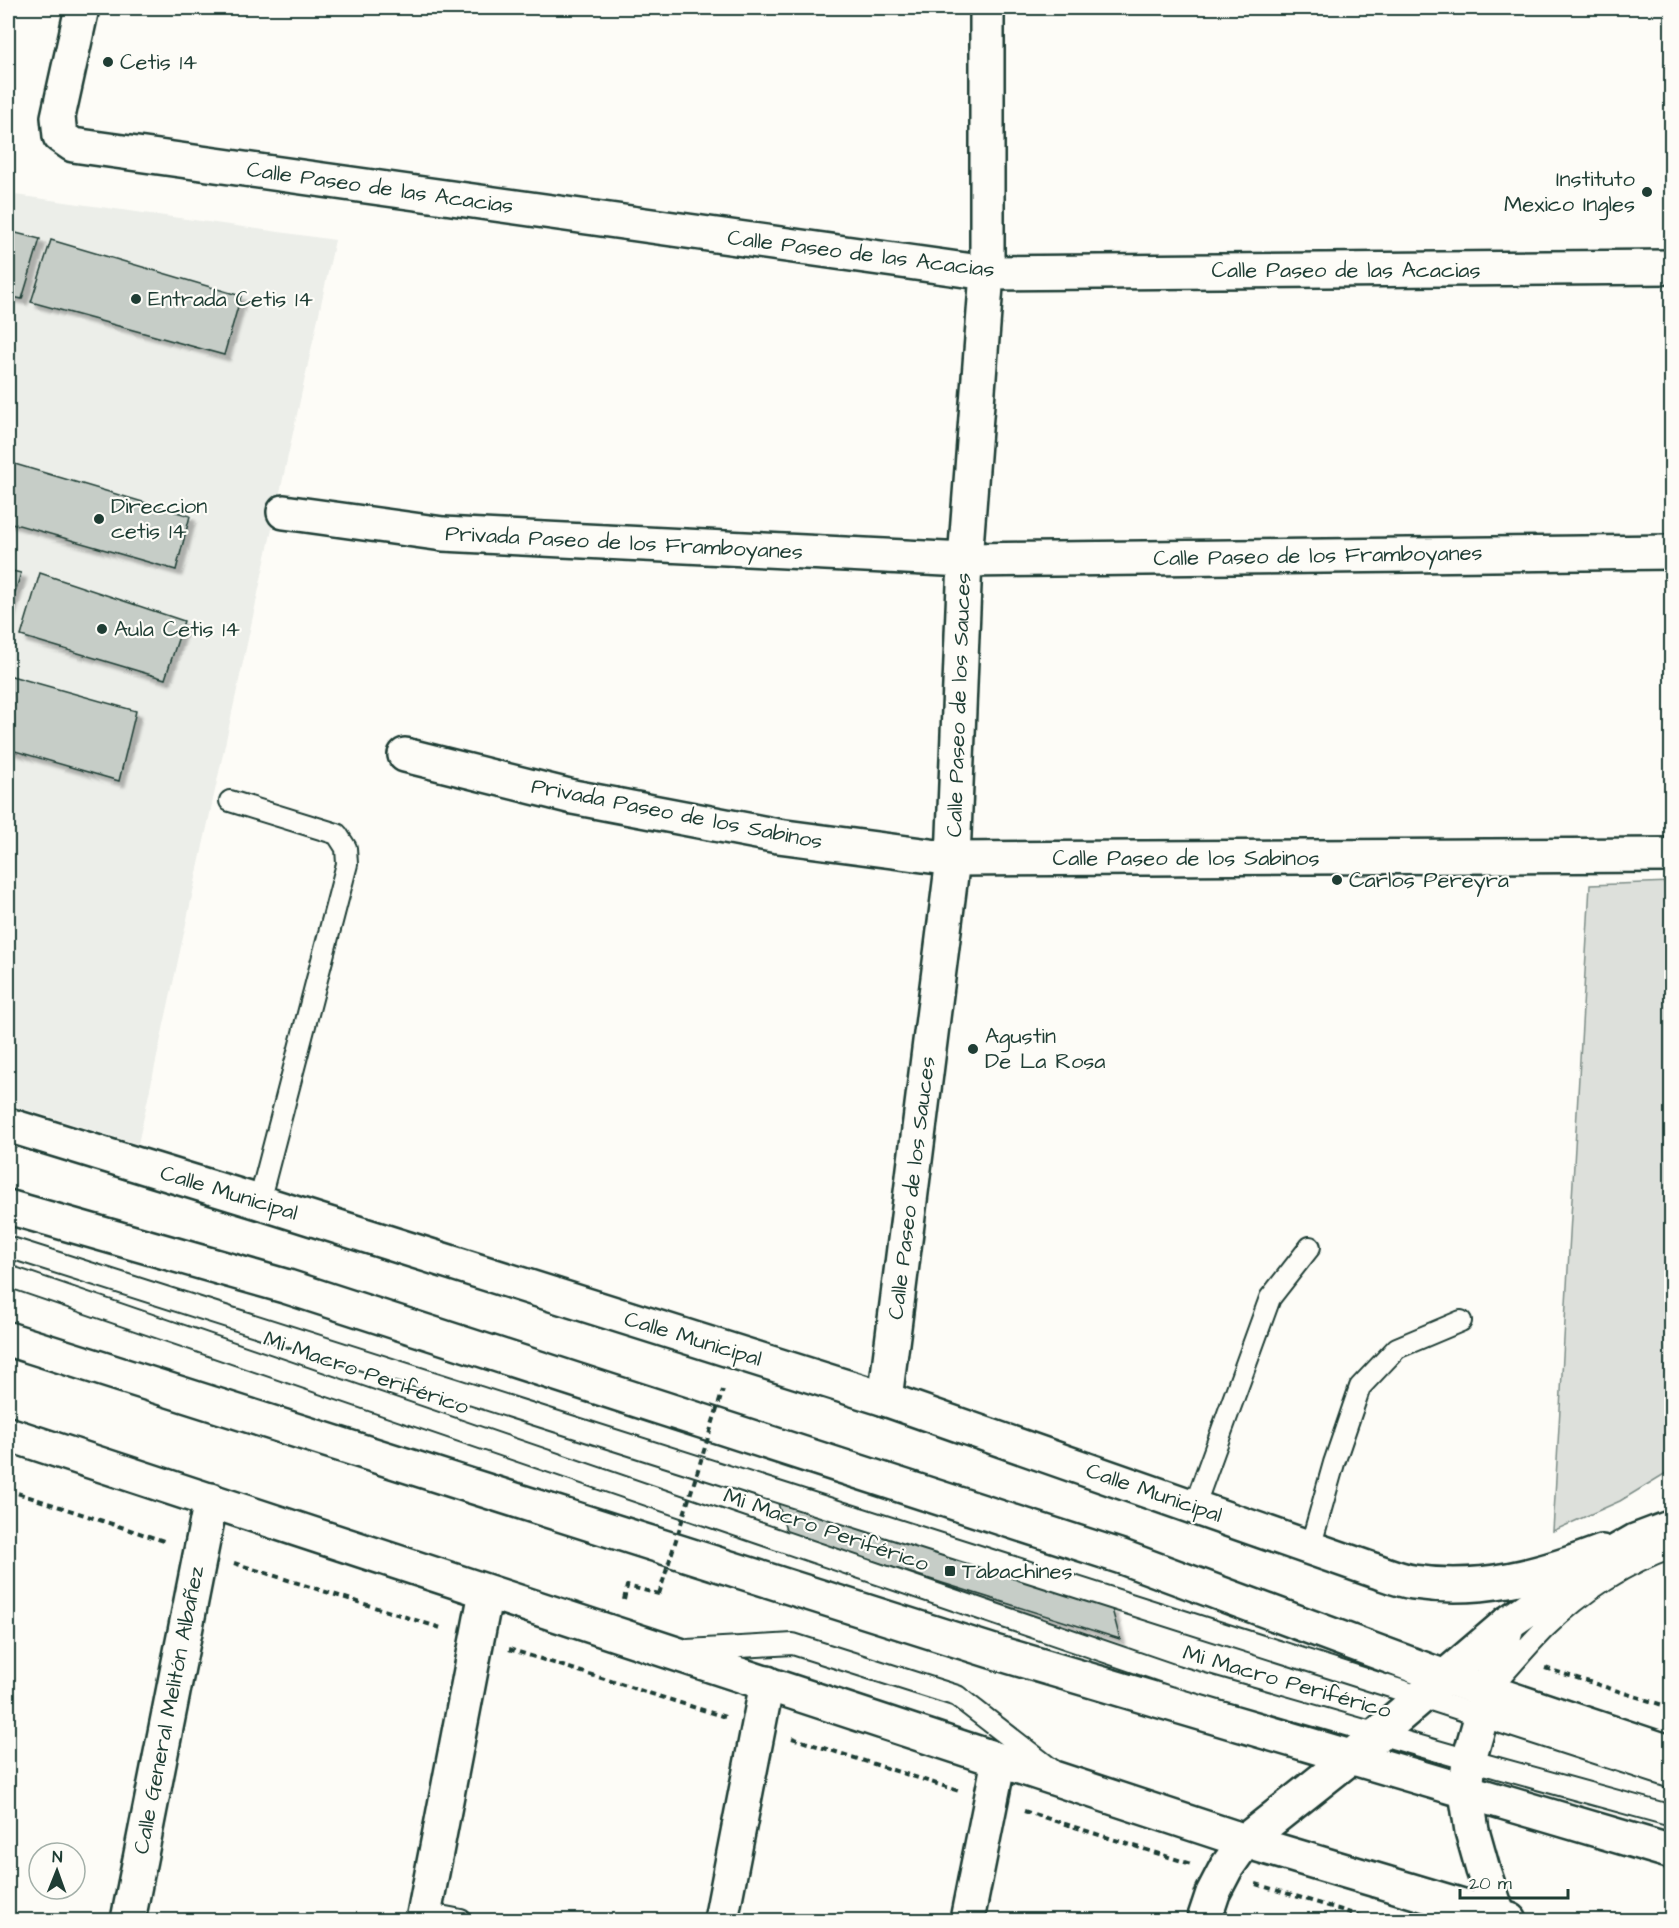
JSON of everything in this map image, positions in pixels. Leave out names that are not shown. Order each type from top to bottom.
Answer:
[{"type":"main road","name":"Calle Paseo de las Acacias","points":[[82,8],[58,117],[60,136],[73,145],[987,273],[1671,267]]},
{"type":"main road","name":"Calle Paseo de los Sauces","points":[[885,1399],[953,859],[965,560],[987,273],[987,8]]},
{"type":"main road","name":"Privada Paseo de los Framboyanes","points":[[284,512],[443,534],[965,560]]},
{"type":"main road","name":"Calle Paseo de los Framboyanes","points":[[965,560],[1671,552]]},
{"type":"main road","name":"Privada Paseo de los Sabinos","points":[[405,755],[584,800],[778,836],[953,859]]},
{"type":"main road","name":"Calle Paseo de los Sabinos","points":[[953,859],[1671,855]]},
{"type":"main road","name":"Calle Municipal","points":[[8,1125],[885,1399],[1411,1582],[1454,1586],[1495,1584],[1532,1576],[1635,1541]]},
{"type":"main road","points":[[8,1184],[97,1220],[288,1287],[1122,1557],[1433,1687],[1484,1704],[1671,1753]]},
{"type":"main road","points":[[8,1207],[288,1287]]},
{"type":"main road","points":[[8,1339],[991,1651],[1671,1852]]},
{"type":"main road","points":[[8,1434],[1245,1841],[1505,1919]]},
{"type":"main road","name":"Calle General Melitón Albañez","points":[[128,1920],[211,1500]]},
{"type":"main road","points":[[1635,1541],[1671,1510]]},
{"type":"main road","points":[[1204,1920],[1213,1893],[1245,1841],[1351,1757],[1508,1623],[1582,1572],[1635,1541],[1671,1527]]},
{"type":"main road","points":[[424,1917],[486,1592]]},
{"type":"main road","points":[[1505,1919],[1483,1870],[1472,1831],[1466,1792],[1469,1760],[1508,1623]]},
{"type":"main road","points":[[721,1920],[767,1683]]},
{"type":"main road","points":[[967,1920],[999,1760]]},
{"type":"lane","points":[[230,801],[337,834],[346,848],[347,856],[347,864],[260,1202]]},
{"type":"lane","name":"Mi Macro Periférico","points":[[8,1247],[1433,1687]]},
{"type":"lane","points":[[1194,1507],[1270,1298],[1310,1247]]},
{"type":"lane","name":"Mi Macro Periférico","points":[[8,1276],[1176,1676],[1671,1816]]},
{"type":"lane","points":[[1310,1548],[1334,1463],[1360,1387],[1397,1348],[1461,1321]]},
{"type":"lane","points":[[1671,1547],[1600,1582],[1568,1606],[1543,1630],[1484,1704],[1671,1778]]},
{"type":"lane","points":[[670,1651],[793,1644],[957,1696],[1069,1783]]},
{"type":"lane","points":[[424,1917],[461,1920]]},
{"type":"path","points":[[627,1586],[659,1594],[723,1390]]},
{"type":"path","points":[[8,1490],[1374,1920]]},
{"type":"path","points":[[1544,1668],[1671,1708]]},
{"type":"shaded area","points":[[8,194],[335,240],[138,1144],[8,1104]]},
{"type":"shaded area","points":[[1671,882],[1671,1470],[1620,1501],[1553,1531],[1590,885]]},
{"type":"building","points":[[8,231],[40,239],[22,299],[8,296]]},
{"type":"building","name":"Entrada Cetis 14","points":[[51,240],[241,296],[224,355],[31,302]]},
{"type":"building","name":"Direccion cetis 14","points":[[8,462],[190,516],[176,570],[8,522]]},
{"type":"building","points":[[8,570],[21,573],[8,615]]},
{"type":"building","name":"Aula Cetis 14","points":[[40,573],[184,621],[165,679],[21,636]]},
{"type":"building","name":"Aula Cetis 14","points":[[8,675],[136,711],[119,781],[8,749]]},
{"type":"building","name":"Tabachines","points":[[778,1503],[1112,1609],[1120,1639],[787,1534]]},
{"type":"place","name":"Cetis 14","points":[[108,62]]},
{"type":"place","name":"Instituto Mexico Ingles","points":[[1647,192]]},
{"type":"place","name":"Entrada Cetis 14","points":[[136,299]]},
{"type":"place","name":"Direccion cetis 14","points":[[99,519]]},
{"type":"place","name":"Aula Cetis 14","points":[[102,629]]},
{"type":"place","name":"Carlos Pereyra","points":[[1337,880]]},
{"type":"place","name":"Agustin De La Rosa","points":[[973,1049]]},
{"type":"place","name":"Tabachines","points":[[950,1571]]}]
